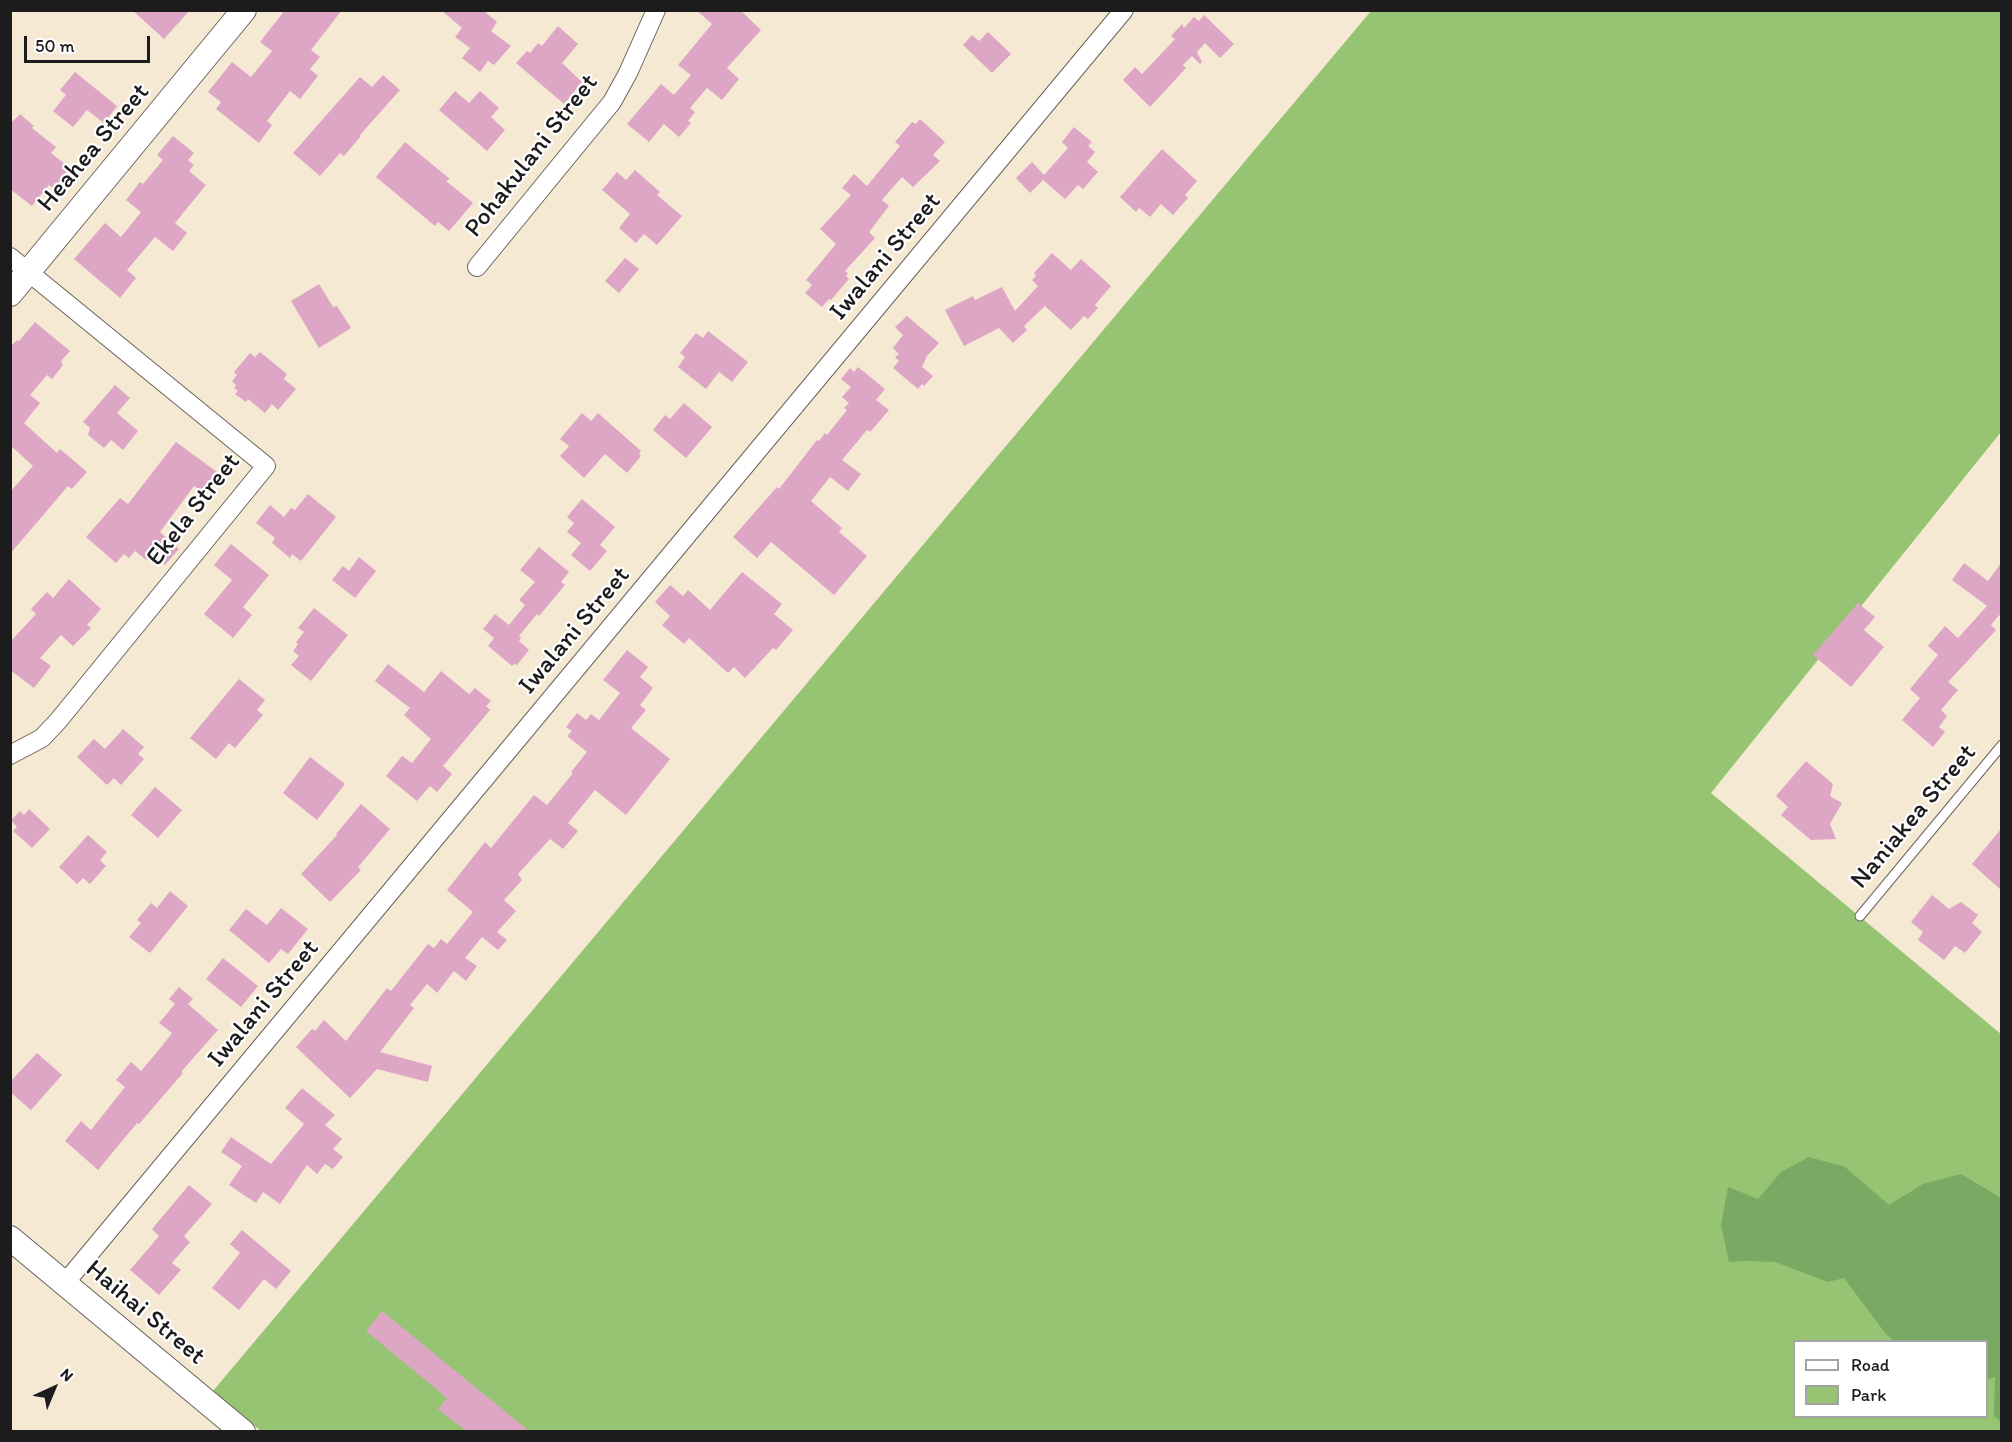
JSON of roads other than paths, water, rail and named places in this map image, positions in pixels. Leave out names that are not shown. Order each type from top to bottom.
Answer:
[{"type":"street","name":"Pohakulani Street","points":[[477,267],[612,102],[628,73],[656,10]]},
{"type":"street","name":"Iwalani Street","points":[[65,1284],[1124,10]]},
{"type":"street","name":"Heahea Street","points":[[10,294],[20,264],[242,11]]},
{"type":"street","name":"Ekela Street","points":[[10,755],[42,738],[58,721],[266,466],[20,264]]},
{"type":"street","name":"Haihai Street","points":[[10,1238],[243,1431]]},
{"type":"lane","name":"Naniakea Street","points":[[1860,916],[2001,746]]}]
